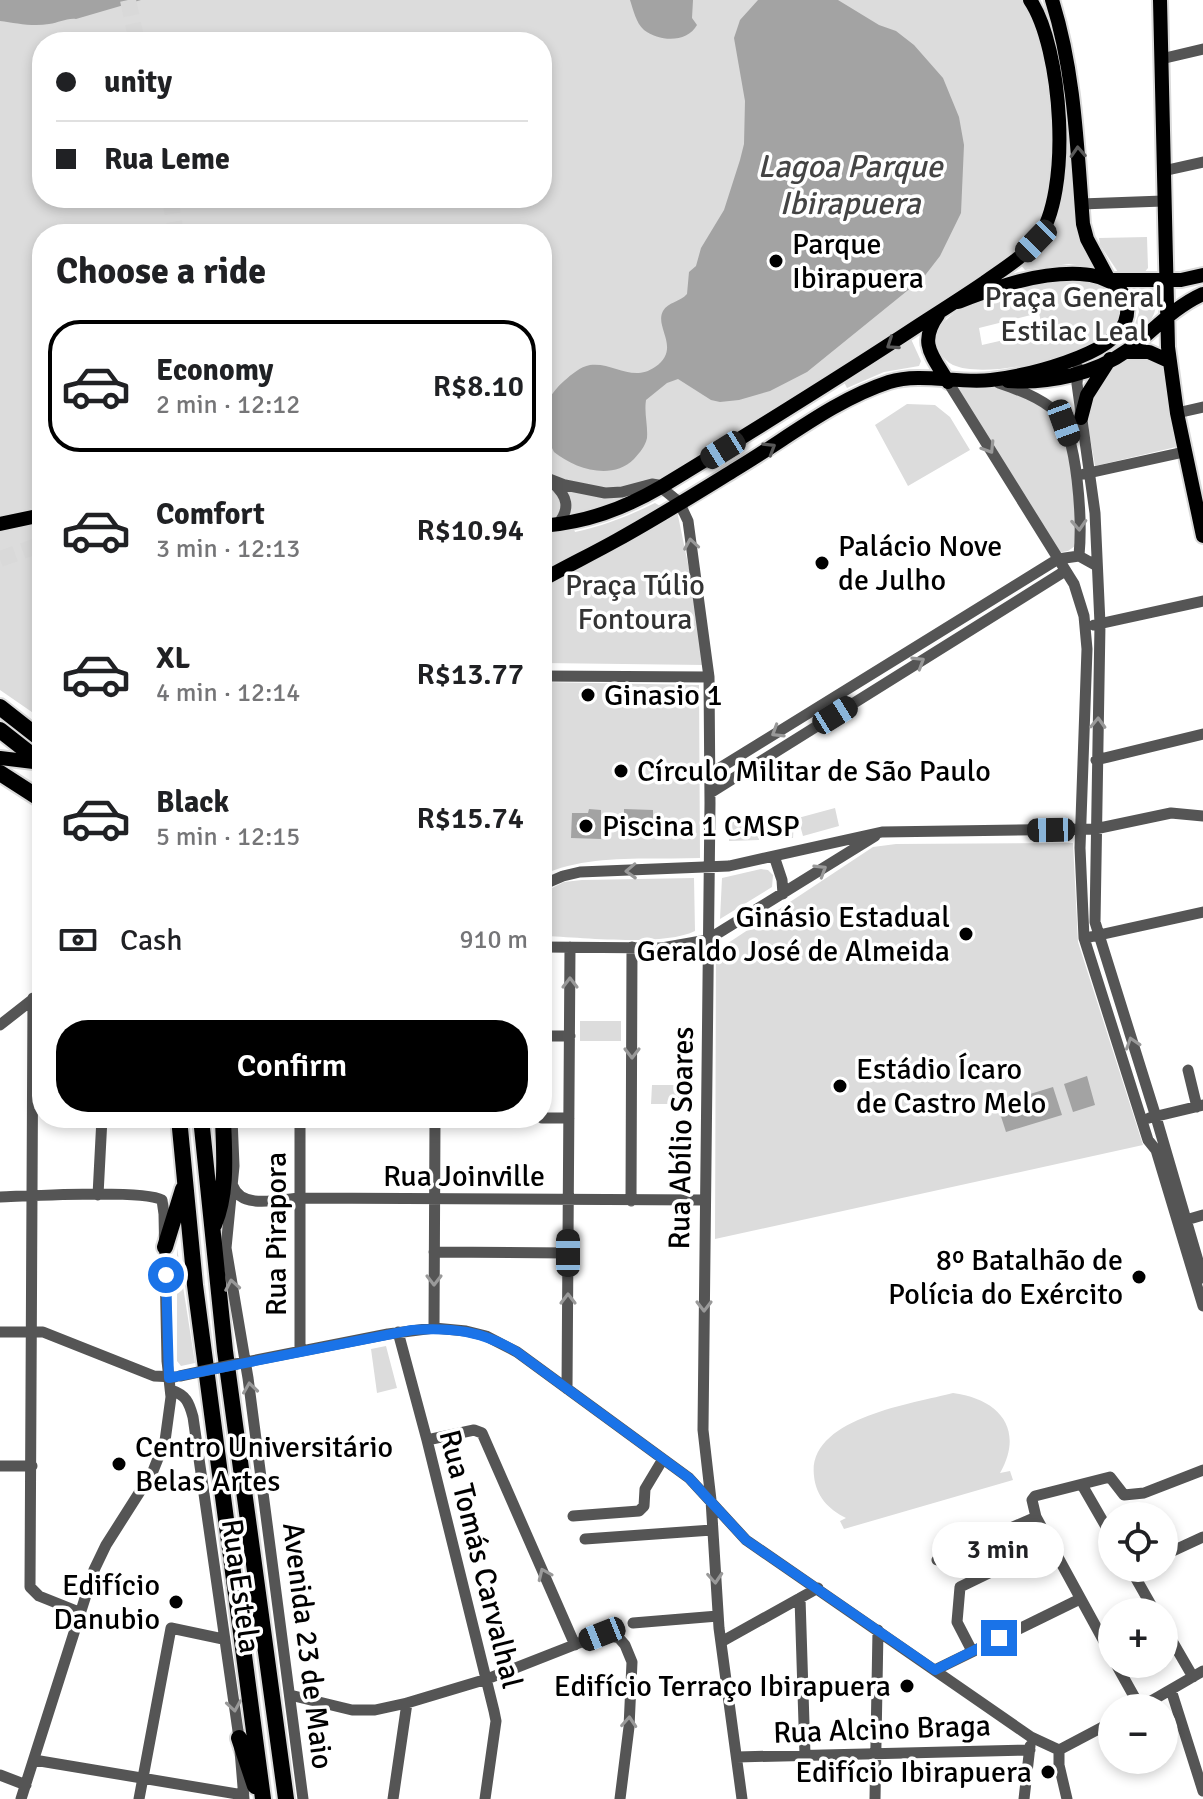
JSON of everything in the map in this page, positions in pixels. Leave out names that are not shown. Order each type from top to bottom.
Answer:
[{"type":"highway","points":[[0,707],[32,732]]},
{"type":"highway","points":[[0,730],[32,755]]},
{"type":"highway","points":[[0,773],[32,794]]},
{"type":"highway","points":[[180,1128],[195,1285],[262,1799]]},
{"type":"highway","points":[[204,1128],[225,1351],[286,1799]]},
{"type":"highway","points":[[212,1230],[220,1212],[224,1185],[223,1128]]},
{"type":"highway","points":[[165,1247],[186,1184]]},
{"type":"highway","points":[[239,1738],[262,1799]]},
{"type":"main road","points":[[1160,0],[1169,361],[1184,452],[1203,536]]},
{"type":"main road","points":[[991,380],[1053,366],[1110,343],[1121,331],[1128,305],[1123,293],[1109,280],[1087,239],[1081,204],[1076,120],[1054,1]]},
{"type":"main road","points":[[552,525],[614,511],[661,487],[958,302],[1015,262],[1036,241],[1049,217],[1060,164],[1050,49],[1034,6]]},
{"type":"main road","points":[[958,302],[1024,279],[1059,273],[1109,280],[1165,281],[1203,275]]},
{"type":"main road","points":[[552,572],[618,539],[842,404],[888,383],[904,379],[1044,381],[1078,373],[1126,352],[1167,317],[1203,294]]},
{"type":"main road","points":[[938,314],[928,329],[927,337],[930,351],[948,382]]},
{"type":"main road","points":[[1126,352],[1149,352],[1169,361]]},
{"type":"main road","points":[[1081,418],[1087,395],[1110,359]]},
{"type":"main road","points":[[0,524],[32,517]]},
{"type":"main road","points":[[0,758],[32,762]]},
{"type":"street","points":[[1034,6],[1054,1]]},
{"type":"street","points":[[1161,59],[1203,49]]},
{"type":"street","points":[[1163,171],[1203,162]]},
{"type":"street","points":[[1081,204],[1163,201]]},
{"type":"street","points":[[1084,354],[1078,373],[1090,473],[1100,624],[1095,922],[1156,1117],[1202,1301]]},
{"type":"street","points":[[991,380],[1031,395],[1056,412],[1064,423],[1071,440],[1076,475],[1079,556]]},
{"type":"street","points":[[948,382],[1081,601],[1086,627],[1081,829],[1084,938],[1148,1140],[1156,1150],[1203,1278]]},
{"type":"street","points":[[1177,413],[1203,407]]},
{"type":"street","points":[[1076,475],[1184,452]]},
{"type":"street","points":[[552,480],[605,493],[652,484],[661,487],[679,502]]},
{"type":"street","points":[[552,483],[567,503],[564,517],[558,524]]},
{"type":"street","name":"Rua Abílio Soares","points":[[679,502],[688,521],[709,677],[703,1430],[718,1616],[742,1799]]},
{"type":"street","points":[[710,774],[1058,559],[1079,556],[1097,566]]},
{"type":"street","points":[[710,793],[1065,571]]},
{"type":"street","points":[[1086,627],[1203,601]]},
{"type":"street","points":[[879,669],[886,683]]},
{"type":"street","points":[[1086,670],[1100,672]]},
{"type":"street","points":[[552,676],[709,677]]},
{"type":"street","points":[[1096,760],[1203,734]]},
{"type":"street","points":[[552,881],[580,872],[709,868],[882,832],[1095,829],[1171,813],[1203,816]]},
{"type":"street","points":[[552,947],[662,948],[707,940],[882,832]]},
{"type":"street","points":[[774,856],[783,894]]},
{"type":"street","points":[[1084,938],[1203,912]]},
{"type":"street","points":[[567,1389],[570,947]]},
{"type":"street","points":[[631,1201],[632,947]]},
{"type":"street","points":[[0,1025],[32,999]]},
{"type":"street","points":[[552,1036],[570,1036]]},
{"type":"street","points":[[1140,1116],[1156,1117],[1200,1106],[1188,1070]]},
{"type":"street","points":[[552,1118],[569,1118]]},
{"type":"street","points":[[33,1128],[30,1587],[39,1596],[79,1612]]},
{"type":"street","points":[[98,1195],[101,1128]]},
{"type":"street","name":"Avenida 23 de Maio","points":[[232,1128],[232,1183],[226,1248],[303,1799]]},
{"type":"street","name":"Rua Pirapora","points":[[300,1128],[300,1351]]},
{"type":"street","points":[[434,1328],[435,1128]]},
{"type":"street","name":"Rua Joinville","points":[[232,1183],[236,1194],[245,1200],[705,1200]]},
{"type":"street","points":[[0,1197],[158,1197],[164,1204],[167,1361],[174,1382],[160,1456],[106,1545],[79,1612],[21,1799]]},
{"type":"street","points":[[1182,1221],[1203,1215]]},
{"type":"street","points":[[434,1252],[568,1253]]},
{"type":"street","points":[[0,1332],[32,1331],[53,1336],[174,1382],[241,1363],[398,1332],[434,1328],[466,1331],[495,1340],[517,1352],[689,1478],[746,1540],[1031,1740],[1059,1750],[1098,1729]]},
{"type":"street","name":"Rua Tomás Carvalhal","points":[[398,1332],[496,1721],[485,1799]]},
{"type":"street","name":"Rua Estela","points":[[174,1382],[188,1400],[193,1417],[239,1738],[243,1797]]},
{"type":"street","points":[[427,1440],[474,1430],[482,1433],[575,1645]]},
{"type":"street","points":[[573,1516],[639,1511],[644,1506],[645,1489],[663,1459]]},
{"type":"street","points":[[0,1466],[32,1466]]},
{"type":"street","points":[[1098,1631],[1036,1517],[1031,1506],[1035,1496],[1110,1477],[1124,1495],[1144,1493],[1203,1470]]},
{"type":"street","points":[[1082,1485],[1098,1513]]},
{"type":"street","points":[[937,1560],[1036,1517]]},
{"type":"street","points":[[585,1539],[712,1530]]},
{"type":"street","points":[[1178,1549],[1203,1537]]},
{"type":"street","points":[[972,1651],[957,1622],[960,1587],[1051,1543]]},
{"type":"street","points":[[721,1642],[818,1588]]},
{"type":"street","points":[[800,1598],[805,1755]]},
{"type":"street","points":[[935,1670],[1080,1599]]},
{"type":"street","points":[[633,1623],[718,1616]]},
{"type":"street","points":[[139,1799],[171,1628],[223,1639]]},
{"type":"street","points":[[875,1799],[878,1630]]},
{"type":"street","points":[[290,1695],[361,1710],[407,1703],[487,1679],[602,1634],[619,1638],[632,1662],[629,1727],[620,1799]]},
{"type":"street","points":[[1164,1694],[1198,1674],[1178,1646]]},
{"type":"street","points":[[1171,1690],[1203,1791]]},
{"type":"street","points":[[393,1799],[407,1703]]},
{"type":"street","points":[[1011,1749],[1018,1740],[1031,1740]]},
{"type":"street","points":[[1024,1799],[1031,1740]]},
{"type":"street","name":"Rua Alcino Braga","points":[[737,1757],[1011,1749],[1031,1740]]},
{"type":"street","points":[[1059,1750],[1059,1765],[1067,1799]]},
{"type":"street","points":[[34,1760],[243,1797]]},
{"type":"street","points":[[0,1775],[26,1785]]},
{"type":"green space","name":"Parque Ibirapuera","points":[[0,0],[1026,0],[1039,21],[1053,89],[1054,146],[1049,197],[1045,216],[1034,236],[1007,264],[656,485],[615,503],[557,518],[552,518],[552,224],[32,224],[32,508],[0,518]]},
{"type":"green space","points":[[1052,9],[1068,84],[1077,231],[1092,263],[1091,267],[1069,264],[1025,270],[1019,263],[1033,249],[1063,170],[1043,14]]},
{"type":"green space","points":[[1147,237],[1148,268],[1143,274],[1118,272],[1100,245],[1099,238]]},
{"type":"green space","name":"Praça General Estilac Leal","points":[[1084,280],[1111,289],[1118,298],[1123,314],[1113,330],[1082,349],[1036,363],[989,370],[953,365],[940,352],[935,334],[947,319],[981,298],[1023,286]],"holes":[[[1039,313],[1043,331],[982,345],[979,328]]]},
{"type":"green space","points":[[1135,287],[1156,289],[1156,306],[1149,322],[1131,336],[1139,312]]},
{"type":"green space","points":[[911,339],[921,361],[919,366],[884,372],[847,388],[844,382]]},
{"type":"green space","points":[[1129,358],[1149,358],[1162,365],[1176,447],[1095,466],[1088,421],[1091,402],[1107,377]]},
{"type":"green space","points":[[987,384],[1009,390],[1039,405],[1061,423],[1072,464],[1075,546],[1057,553],[954,385]]},
{"type":"green space","points":[[907,404],[935,405],[950,417],[970,450],[908,486],[875,425]]},
{"type":"green space","points":[[655,503],[662,507],[552,567],[552,527],[572,524],[575,532],[616,520]]},
{"type":"green space","name":"Praça Túlio Fontoura","points":[[676,506],[699,617],[705,665],[552,663],[552,583]]},
{"type":"green space","points":[[32,519],[32,712],[0,690],[0,526]]},
{"type":"green space","name":"Círculo Militar de São Paulo","points":[[552,682],[699,685],[700,858],[599,860],[552,871]]},
{"type":"green space","points":[[835,808],[839,826],[803,836],[798,818]]},
{"type":"green space","points":[[765,820],[794,821],[793,838],[765,837]]},
{"type":"green space","points":[[729,822],[759,822],[759,840],[729,841]]},
{"type":"green space","points":[[1073,843],[1078,942],[1143,1145],[715,1239],[716,951],[873,847],[896,844]]},
{"type":"green space","points":[[761,869],[773,875],[772,887],[720,919],[722,878]]},
{"type":"green space","points":[[694,878],[695,931],[681,936],[642,940],[552,937],[552,888],[564,882]]},
{"type":"green space","points":[[580,1021],[621,1021],[621,1041],[580,1041]]},
{"type":"green space","points":[[679,1067],[688,1068],[687,1104],[651,1104],[652,1085],[678,1085]]},
{"type":"green space","points":[[177,1248],[195,1363],[181,1366],[177,1361]]},
{"type":"green space","points":[[386,1346],[397,1388],[377,1393],[371,1349]]},
{"type":"green space","points":[[953,1393],[983,1402],[995,1409],[1003,1419],[1010,1443],[1000,1473],[1010,1471],[1013,1480],[844,1529],[840,1521],[846,1518],[824,1501],[815,1483],[816,1456],[827,1440],[844,1427],[866,1417]]},
{"type":"water","points":[[0,0],[141,0],[76,19],[37,25],[0,21]]},
{"type":"water","points":[[630,0],[693,0],[692,18],[697,25],[680,38],[658,37],[641,27]]},
{"type":"water","name":"Lagoa Parque Ibirapuera","points":[[758,0],[838,0],[879,25],[896,31],[914,45],[943,78],[959,117],[964,145],[961,213],[940,256],[923,278],[807,372],[770,391],[720,402],[711,400],[678,379],[667,383],[646,400],[647,438],[634,459],[625,466],[605,471],[572,463],[552,448],[552,394],[576,371],[586,366],[599,365],[639,373],[663,360],[667,345],[661,318],[663,311],[687,294],[689,272],[696,266],[701,248],[724,210],[744,144],[745,101],[734,38],[740,20]]},
{"type":"water","name":"Piscina 1 CMSP","points":[[589,809],[601,810],[601,839],[571,838],[572,813],[588,813]]},
{"type":"water","points":[[624,809],[653,810],[653,826],[624,824]]},
{"type":"water","points":[[1087,1076],[1095,1105],[1073,1112],[1064,1084]]},
{"type":"water","points":[[1053,1087],[1062,1115],[1006,1132],[997,1104]]},
{"type":"tunnel","points":[[128,0],[135,32]]},
{"type":"tunnel","points":[[172,208],[174,224]]},
{"type":"tunnel","points":[[0,559],[32,548]]},
{"type":"place","name":"Parque Ibirapuera","points":[[776,261]]},
{"type":"place","name":"Palácio Nove de Julho","points":[[822,563]]},
{"type":"place","name":"Ginasio 1","points":[[588,695]]},
{"type":"place","name":"Círculo Militar de São Paulo","points":[[621,771]]},
{"type":"place","name":"Piscina 1 CMSP","points":[[586,826]]},
{"type":"place","name":"Ginásio Estadual Geraldo José de Almeida","points":[[966,934]]},
{"type":"place","name":"Estádio Ícaro de Castro Melo","points":[[840,1086]]},
{"type":"place","name":"8º Batalhão de Polícia do Exército","points":[[1139,1277]]},
{"type":"place","name":"Centro Universitário Belas Artes","points":[[119,1464]]},
{"type":"place","name":"Edifício Danubio","points":[[176,1602]]},
{"type":"place","name":"Edifício Terraço Ibirapuera","points":[[907,1686]]},
{"type":"place","name":"Edifício Ibirapuera","points":[[1048,1772]]},
{"type":"route","points":[[166,1275],[169,1378],[412,1330],[446,1328],[486,1336],[517,1352],[689,1478],[746,1540],[935,1670],[999,1638]]}]
